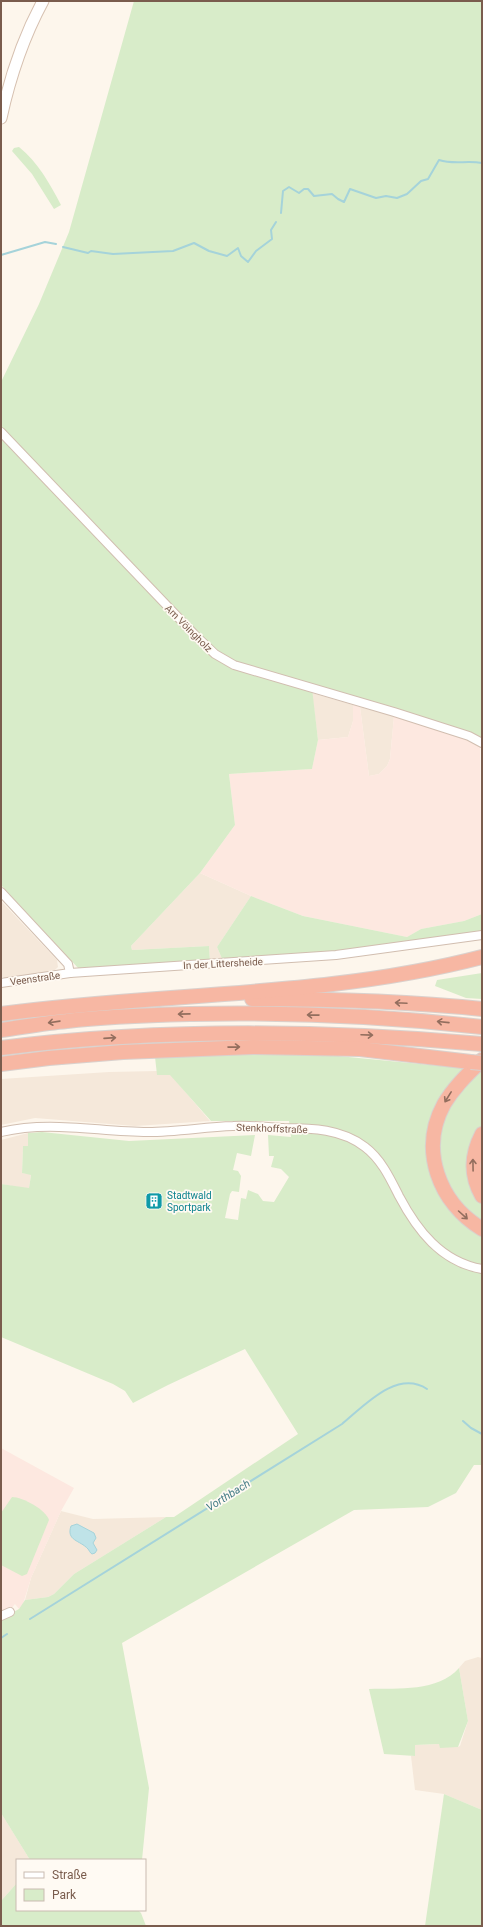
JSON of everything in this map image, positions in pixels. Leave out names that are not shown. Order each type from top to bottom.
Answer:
[{"type":"highway","points":[[1,1014],[88,1004],[244,992],[384,977],[482,957]]},
{"type":"highway","points":[[88,1004],[253,999],[328,999],[411,1003],[482,1009]]},
{"type":"highway","points":[[1,1030],[68,1020],[160,1015],[248,1013],[353,1016],[482,1026]]},
{"type":"highway","points":[[154,1051],[244,1032]]},
{"type":"highway","points":[[1,1048],[137,1036],[244,1032],[376,1035],[482,1044]]},
{"type":"highway","points":[[1,1064],[49,1058],[154,1051],[253,1047],[360,1049],[478,1062]]},
{"type":"highway","points":[[478,1062],[452,1091],[444,1105],[434,1132],[433,1158],[439,1180],[449,1199],[459,1212],[482,1229]]},
{"type":"highway","points":[[482,1134],[473,1155],[472,1166],[474,1178],[482,1196]]},
{"type":"main road","points":[[1,91],[16,45],[36,1]]},
{"type":"main road","points":[[1,118],[16,62],[43,1]]},
{"type":"street","name":"Am Vöingholz","points":[[1,432],[215,654],[234,665],[394,712],[469,736],[482,743]]},
{"type":"street","points":[[1,892],[68,964],[70,973]]},
{"type":"street","name":"In der Littersheide","points":[[70,973],[336,955],[482,935]]},
{"type":"street","name":"Veenstraße","points":[[1,983],[70,973]]},
{"type":"street","name":"Stenkhoffstraße","points":[[1,1132],[26,1127],[47,1126],[148,1132],[234,1126],[324,1130],[340,1134],[365,1147],[377,1159],[420,1231],[432,1244],[461,1262],[482,1269]]},
{"type":"street","points":[[1,1616],[10,1612]]},
{"type":"shaded area","points":[[312,693],[353,705],[353,721],[348,737],[318,740]]},
{"type":"shaded area","points":[[353,705],[360,707],[369,776],[379,774],[387,766],[390,759],[394,716],[458,736],[480,746],[482,914],[464,921],[421,929],[407,937],[303,916],[251,896],[200,873],[235,825],[229,774],[312,769],[318,740],[348,737],[353,721]]},
{"type":"shaded area","points":[[360,707],[394,716],[390,759],[387,766],[379,774],[369,776]]},
{"type":"shaded area","points":[[200,873],[251,896],[217,947],[223,961],[210,962],[209,946],[132,950],[131,946]]},
{"type":"shaded area","points":[[1,901],[57,960],[58,967],[54,971],[51,973],[6,979],[1,976]]},
{"type":"shaded area","points":[[157,1071],[157,1075],[170,1074],[210,1121],[135,1126],[35,1118],[1,1125],[1,1079],[109,1072]]},
{"type":"shaded area","points":[[28,1133],[28,1146],[23,1146],[22,1173],[31,1174],[29,1189],[1,1184],[1,1140]]},
{"type":"shaded area","points":[[1,1448],[74,1488],[61,1511],[31,1578],[23,1604],[19,1609],[15,1604],[10,1610],[1,1614]]},
{"type":"shaded area","points":[[61,1511],[93,1519],[166,1517],[74,1574],[54,1594],[48,1597],[25,1600],[31,1578]]},
{"type":"shaded area","points":[[478,1657],[482,1658],[482,1810],[444,1794],[415,1790],[411,1756],[415,1756],[415,1745],[439,1744],[460,1746],[468,1721],[459,1668],[465,1661]]},
{"type":"shaded area","points":[[1,1813],[29,1859],[16,1859],[16,1884],[1,1901]]},
{"type":"green space","points":[[134,1],[482,1],[482,743],[312,688],[318,740],[312,769],[229,774],[235,825],[200,873],[131,946],[132,950],[209,946],[210,962],[79,969],[1,885],[1,382],[39,304],[69,232]]},
{"type":"green space","points":[[19,147],[38,166],[61,205],[54,209],[32,174],[12,151],[14,148]]},
{"type":"green space","points":[[251,896],[303,916],[407,937],[421,929],[464,921],[482,914],[482,933],[383,948],[223,961],[217,947]]},
{"type":"green space","points":[[482,973],[482,999],[466,998],[435,986],[437,980]]},
{"type":"green space","points":[[243,1054],[328,1055],[482,1070],[482,1465],[474,1465],[456,1493],[428,1507],[354,1510],[122,1643],[149,1788],[142,1859],[29,1859],[1,1813],[1,1619],[19,1609],[25,1600],[48,1597],[54,1594],[74,1574],[166,1517],[174,1517],[298,1434],[245,1349],[133,1403],[125,1391],[113,1384],[1,1337],[1,1184],[29,1188],[31,1175],[22,1173],[23,1146],[28,1146],[28,1133],[42,1132],[129,1141],[255,1135],[251,1156],[237,1153],[233,1170],[238,1171],[241,1176],[239,1192],[232,1191],[230,1194],[225,1218],[238,1220],[241,1198],[246,1199],[248,1190],[258,1194],[263,1201],[274,1202],[289,1177],[281,1169],[271,1167],[274,1156],[269,1156],[268,1135],[291,1137],[289,1121],[211,1121],[170,1075],[157,1075],[155,1057]]},
{"type":"green space","points":[[12,1497],[22,1499],[39,1508],[44,1512],[49,1520],[27,1574],[22,1576],[1,1565],[1,1513]]},
{"type":"green space","points":[[459,1668],[468,1721],[458,1747],[440,1748],[439,1744],[415,1745],[415,1756],[384,1754],[369,1689],[405,1688],[429,1685],[450,1676]]},
{"type":"green space","points":[[444,1794],[482,1810],[482,1926],[425,1926]]},
{"type":"green space","points":[[16,1884],[16,1911],[139,1911],[146,1926],[1,1926],[1,1901]]},
{"type":"water","points":[[77,1524],[94,1533],[96,1538],[93,1543],[97,1550],[95,1553],[91,1554],[85,1546],[70,1535],[71,1526]]},
{"type":"waterway","points":[[281,213],[283,191],[289,187],[299,193],[304,189],[308,189],[314,196],[332,194],[344,202],[350,189],[376,198],[386,196],[397,198],[407,194],[421,181],[428,179],[439,160],[450,162],[482,163]]},
{"type":"waterway","points":[[63,247],[88,253],[91,251],[113,254],[173,251],[194,243],[209,251],[227,256],[238,248],[241,256],[248,262],[256,251],[272,239],[271,230],[276,222]]},
{"type":"waterway","points":[[1,255],[45,242],[56,244]]},
{"type":"waterway","name":"Vorthbach","points":[[30,1619],[342,1424],[382,1392],[404,1384],[416,1384],[427,1389]]},
{"type":"waterway","name":"Vorthbach","points":[[463,1421],[471,1428],[482,1434]]},
{"type":"waterway","name":"Vorthbach","points":[[1,1638],[7,1634]]},
{"type":"place","name":"Stadtwald Sportpark","points":[[154,1201]]}]
